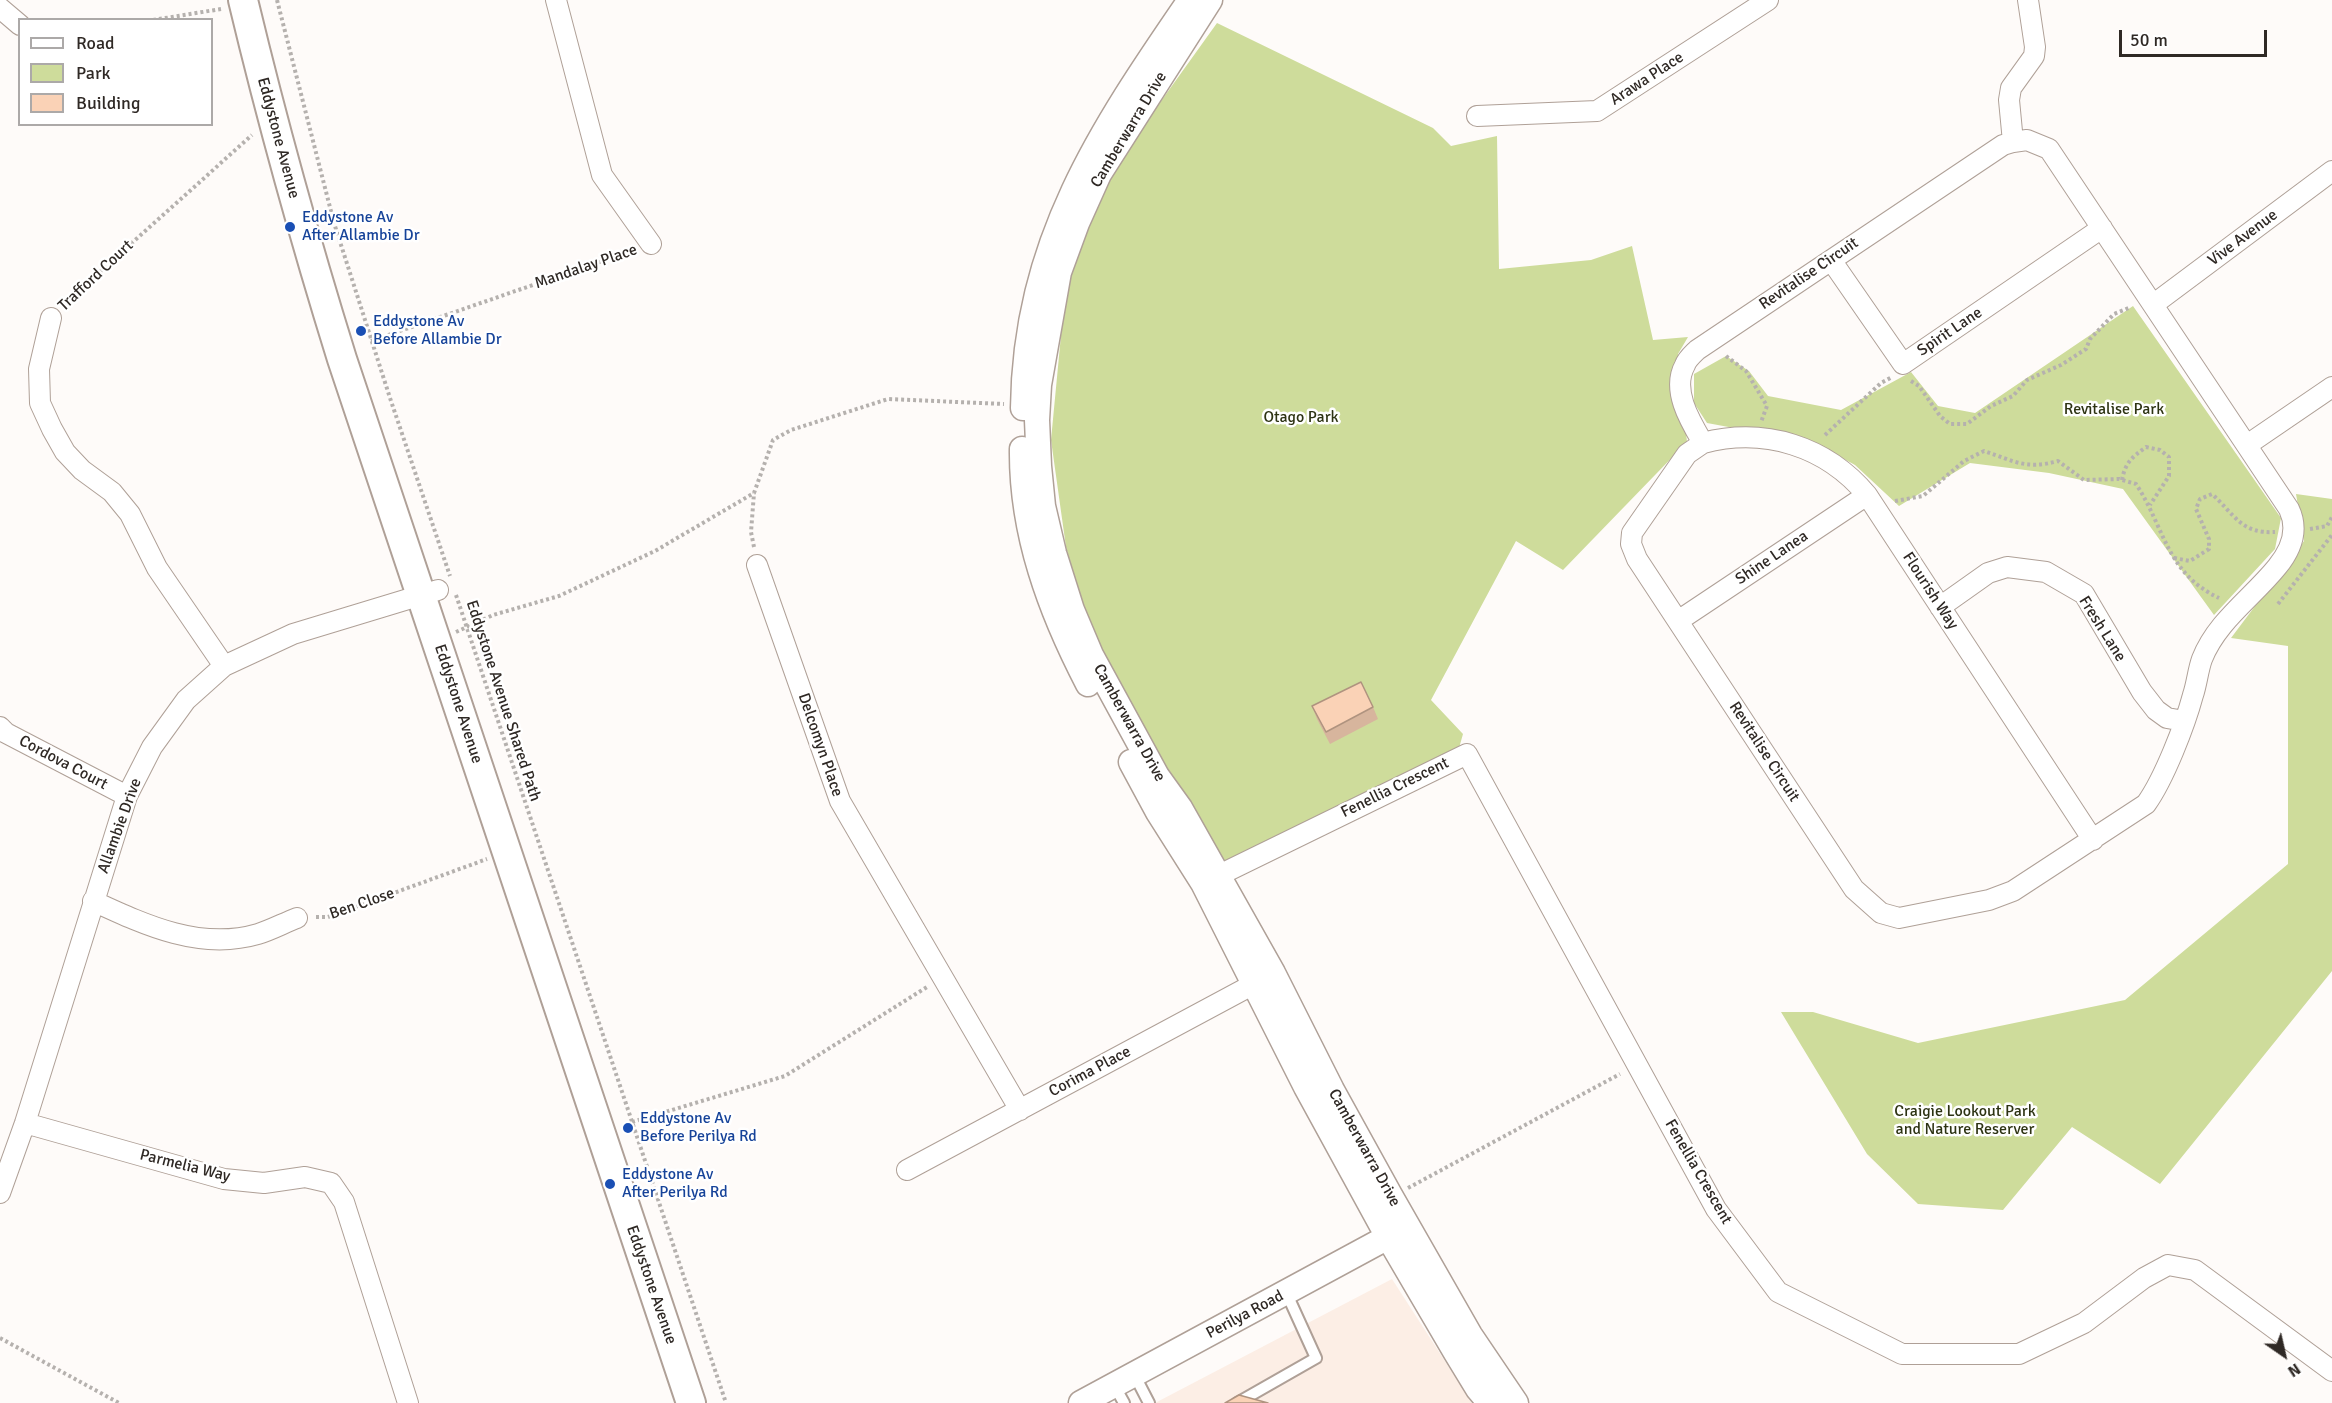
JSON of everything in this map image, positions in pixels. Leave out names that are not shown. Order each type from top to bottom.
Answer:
[{"type":"main road","name":"Eddystone Avenue","points":[[262,0],[290,120],[321,232],[372,394],[442,591],[691,1403]]},
{"type":"main road","name":"Eddystone Avenue","points":[[236,4],[342,359],[442,591],[483,733],[530,862],[709,1403]]},
{"type":"street","name":"Mandalay Place","points":[[556,0],[602,176],[651,244]]},
{"type":"street","name":"Camberwarra Drive","points":[[1190,0],[1114,114],[1089,158],[1070,197],[1041,276],[1031,315],[1023,368],[1024,491],[1032,541],[1042,580],[1058,625],[1158,812],[1210,879]]},
{"type":"street","name":"Camberwarra Drive","points":[[1210,0],[1099,174],[1077,223],[1059,273],[1039,386],[1037,420],[1043,506],[1054,554],[1072,610],[1091,654],[1157,776],[1180,808],[1210,879],[1263,979],[1332,1090],[1456,1353],[1478,1389],[1490,1403]]},
{"type":"street","points":[[2013,142],[2009,100],[2011,88],[2034,56],[2036,47],[2028,0]]},
{"type":"street","name":"Arawa Place","points":[[1477,116],[1598,111],[1760,2]]},
{"type":"street","points":[[0,8],[18,24]]},
{"type":"street","name":"Revitalise Circuit","points":[[2027,140],[2049,149],[2154,304],[2294,520],[2291,544],[2287,555],[2270,575],[2220,627],[2202,659],[2184,721],[2156,790],[2146,804],[2013,891],[1989,900],[1899,918],[1881,913],[1854,889],[1637,559],[1631,544],[1632,533],[1687,454],[1703,443],[1683,406],[1681,385],[1684,365],[1697,350],[2003,145],[2013,142],[2027,140]]},
{"type":"street","name":"Vive Avenue","points":[[2154,304],[2332,171]]},
{"type":"street","name":"Spirit Lane","points":[[1831,260],[1903,364],[2102,228]]},
{"type":"street","name":"Trafford Court","points":[[51,318],[39,369],[40,403],[52,429],[65,452],[82,470],[112,492],[130,514],[156,568],[224,666]]},
{"type":"street","points":[[2247,445],[2332,387]]},
{"type":"street","name":"Flourish Way","points":[[1703,443],[1740,437],[1789,443],[1829,460],[1851,476],[1867,495],[2093,840]]},
{"type":"street","name":"Shine Lanea","points":[[1677,621],[1867,495]]},
{"type":"street","name":"Delcomyn Place","points":[[757,565],[840,801],[1020,1110]]},
{"type":"street","name":"Fresh Lane","points":[[1940,607],[1988,573],[2007,567],[2046,572],[2084,594],[2142,692],[2156,710],[2167,718],[2184,721]]},
{"type":"street","name":"Allambie Drive","points":[[0,1193],[25,1123],[127,796],[152,747],[186,700],[224,666],[293,634],[442,591]]},
{"type":"street","name":"Cordova Court","points":[[0,727],[6,733],[127,796]]},
{"type":"street","name":"Fenellia Crescent","points":[[1210,879],[1467,754],[1716,1209],[1778,1292],[1902,1354],[2019,1354],[2084,1323],[2144,1278],[2168,1265],[2195,1270],[2332,1371]]},
{"type":"street","points":[[93,901],[141,923],[180,936],[223,940],[258,934],[297,918]]},
{"type":"street","name":"Corima Place","points":[[907,1170],[1263,979]]},
{"type":"street","name":"Parmelia Way","points":[[25,1123],[224,1179],[264,1183],[305,1177],[331,1183],[344,1202],[408,1403]]},
{"type":"street","name":"Camberwarra Drive","points":[[1398,1231],[1516,1403]]},
{"type":"street","name":"Perilya Road","points":[[1081,1403],[1124,1388],[1286,1292],[1398,1231]]},
{"type":"lane","points":[[1237,1403],[1316,1358],[1286,1292]]},
{"type":"lane","points":[[1124,1388],[1149,1403]]},
{"type":"path","name":"Eddystone Avenue Shared Path","points":[[277,0],[334,223],[371,341],[435,527],[442,591],[466,628],[726,1403]]},
{"type":"path","points":[[163,18],[236,4]]},
{"type":"path","name":"Trafford Court","points":[[51,318],[77,291],[259,128]]},
{"type":"path","name":"Mandalay Place","points":[[371,341],[651,244]]},
{"type":"path","points":[[1909,379],[1919,386],[1940,416],[1950,424],[1966,424],[1991,406],[2013,396],[2027,380],[2061,365],[2086,349],[2090,339],[2114,314],[2131,307]]},
{"type":"path","points":[[1726,356],[1746,371],[1767,406],[1761,422]]},
{"type":"path","points":[[1825,435],[1881,383],[1900,373]]},
{"type":"path","points":[[757,565],[751,532],[754,493],[773,440],[791,430],[888,399],[1023,405]]},
{"type":"path","points":[[2122,480],[2124,466],[2146,447],[2160,450],[2169,457],[2169,476],[2150,506]]},
{"type":"path","points":[[1893,501],[1923,496],[1964,461],[1984,451],[2023,466],[2044,465],[2058,461],[2084,480],[2122,480],[2136,484],[2150,506],[2173,558],[2201,589],[2219,598]]},
{"type":"path","points":[[466,628],[493,615],[570,591],[655,551],[754,493]]},
{"type":"path","points":[[2173,558],[2190,561],[2209,549],[2209,539],[2196,509],[2200,499],[2212,494],[2247,529],[2272,532]]},
{"type":"path","points":[[2313,529],[2327,526],[2332,518]]},
{"type":"path","points":[[2278,603],[2332,535]]},
{"type":"path","name":"Ben Close","points":[[297,918],[328,917],[491,857]]},
{"type":"path","points":[[632,1122],[785,1076],[943,977]]},
{"type":"path","points":[[1404,1190],[1637,1065]]},
{"type":"path","points":[[0,1338],[119,1403]]},
{"type":"shaded area","points":[[1392,1279],[1472,1403],[1155,1403]]},
{"type":"green space","name":"Otago Park","points":[[1217,23],[1433,128],[1451,146],[1497,136],[1499,269],[1591,260],[1632,246],[1653,340],[1688,337],[1678,354],[1687,442],[1563,570],[1516,541],[1431,700],[1463,734],[1459,748],[1216,868],[1092,637],[1066,547],[1051,440],[1068,262],[1103,182]]},
{"type":"green space","name":"Revitalise Park","points":[[2133,306],[2281,518],[2275,549],[2214,615],[2123,489],[2049,473],[1970,463],[1899,506],[1855,465],[1815,443],[1707,423],[1694,403],[1694,374],[1726,356],[1749,371],[1768,396],[1841,410],[1911,372],[1938,406],[1975,413]]},
{"type":"green space","name":"Craigie Lookout Park and Nature Reserver","points":[[2296,494],[2332,499],[2332,971],[2160,1184],[2072,1127],[2003,1210],[1918,1204],[1867,1154],[1781,1012],[1813,1012],[1918,1043],[2125,1000],[2288,864],[2288,646],[2231,638],[2304,541]]},
{"type":"building","points":[[1361,682],[1373,707],[1326,732],[1312,706]]},
{"type":"building","points":[[1239,1395],[1268,1403],[1225,1403]]},
{"type":"place","name":"Eddystone Av After Allambie Dr","points":[[290,227]]},
{"type":"place","name":"Eddystone Av Before Allambie Dr","points":[[361,331]]},
{"type":"place","name":"Eddystone Av Before Perilya Rd","points":[[628,1128]]},
{"type":"place","name":"Eddystone Av After Perilya Rd","points":[[610,1184]]}]
